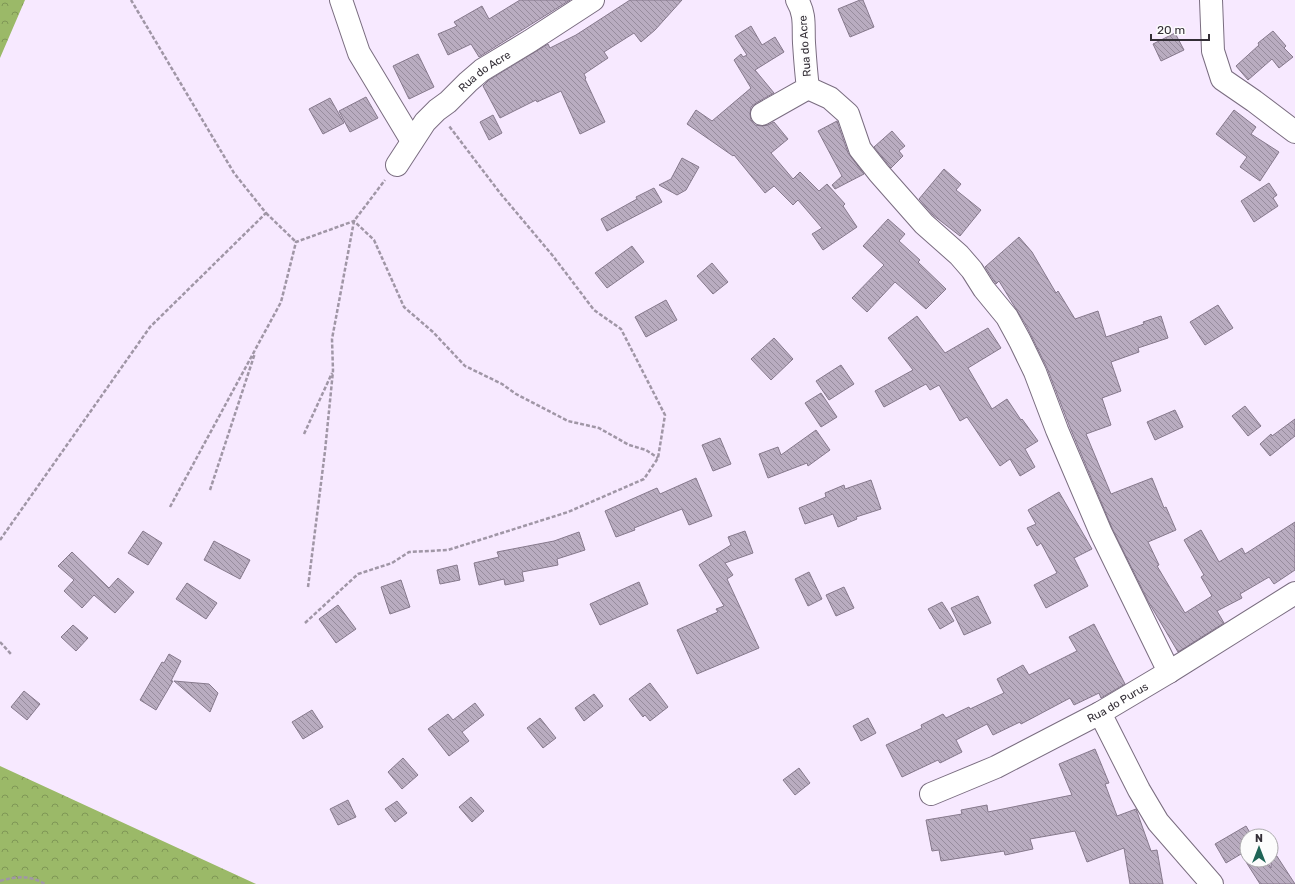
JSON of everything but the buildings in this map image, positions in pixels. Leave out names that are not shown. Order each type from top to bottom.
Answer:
[{"type":"street","points":[[341,0],[359,53],[412,141]]},
{"type":"street","name":"Rua do Acre","points":[[397,165],[425,122],[482,70],[593,0]]},
{"type":"street","name":"Rua do Acre","points":[[762,114],[808,88],[803,35],[804,18],[802,8],[797,0]]},
{"type":"street","points":[[1211,0],[1213,51],[1222,79],[1295,132]]},
{"type":"street","points":[[808,88],[830,98],[848,114],[860,149],[924,224],[959,255],[972,270],[984,289],[1006,317],[1035,372],[1072,466],[1101,533],[1169,672]]},
{"type":"street","name":"Rua do Purus","points":[[931,794],[996,767],[1100,712],[1169,672],[1295,593]]},
{"type":"street","points":[[1100,712],[1139,790],[1158,822],[1212,884]]},
{"type":"path","points":[[131,0],[234,173],[266,213],[296,242]]},
{"type":"path","points":[[305,623],[358,574],[392,563],[409,552],[448,550],[568,512],[644,479],[658,458],[665,415],[621,330],[594,310],[553,256],[500,193],[437,110]]},
{"type":"path","points":[[308,587],[325,451],[333,370],[332,339],[354,221],[397,165]]},
{"type":"path","points":[[0,540],[150,327],[266,213]]},
{"type":"path","points":[[296,242],[354,221]]},
{"type":"path","points":[[354,221],[374,240],[404,307],[433,332],[465,366],[502,384],[516,394],[568,421],[599,428],[629,445],[646,450],[658,458]]},
{"type":"path","points":[[170,507],[281,302],[296,242]]},
{"type":"path","points":[[210,490],[257,346]]},
{"type":"path","points":[[304,434],[333,370]]},
{"type":"path","points":[[0,642],[11,654]]},
{"type":"path","points":[[0,881],[13,877],[36,878],[45,884]]},
{"type":"green space","points":[[0,0],[25,0],[0,58]]},
{"type":"green space","points":[[0,766],[256,884],[0,884]]}]
